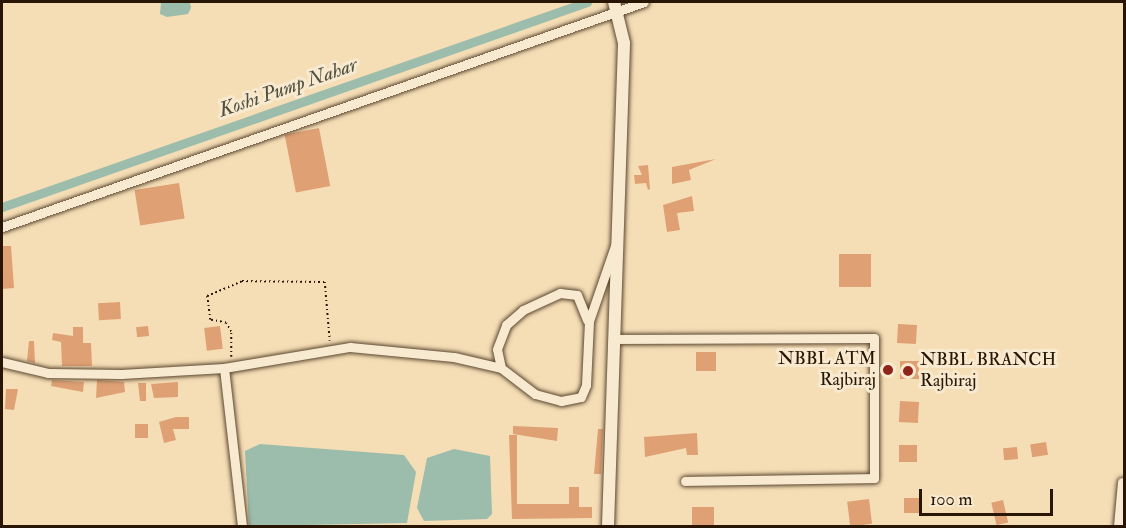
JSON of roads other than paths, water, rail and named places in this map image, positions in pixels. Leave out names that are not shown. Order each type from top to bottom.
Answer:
[{"type":"street","points":[[2,227],[615,6],[644,2]]},
{"type":"street","points":[[608,526],[624,43],[615,6]]},
{"type":"street","points":[[2,362],[59,373],[227,367],[330,348],[454,357],[501,368],[535,394],[561,401],[580,397],[589,352],[590,321],[617,241]]},
{"type":"street","points":[[501,368],[497,349],[506,325],[523,310],[560,293],[577,295],[586,310],[589,352]]},
{"type":"street","points":[[615,339],[874,338],[874,478],[685,481]]},
{"type":"street","points":[[227,367],[242,526]]},
{"type":"street","points":[[1118,526],[1122,482]]},
{"type":"waterway","name":"Koshi Pump Nahar","points":[[2,207],[587,2]]},
{"type":"place","name":"NBBL ATM Rajbiraj","points":[[888,370]]},
{"type":"place","name":"NBBL BRANCH Rajbiraj","points":[[908,371]]}]
